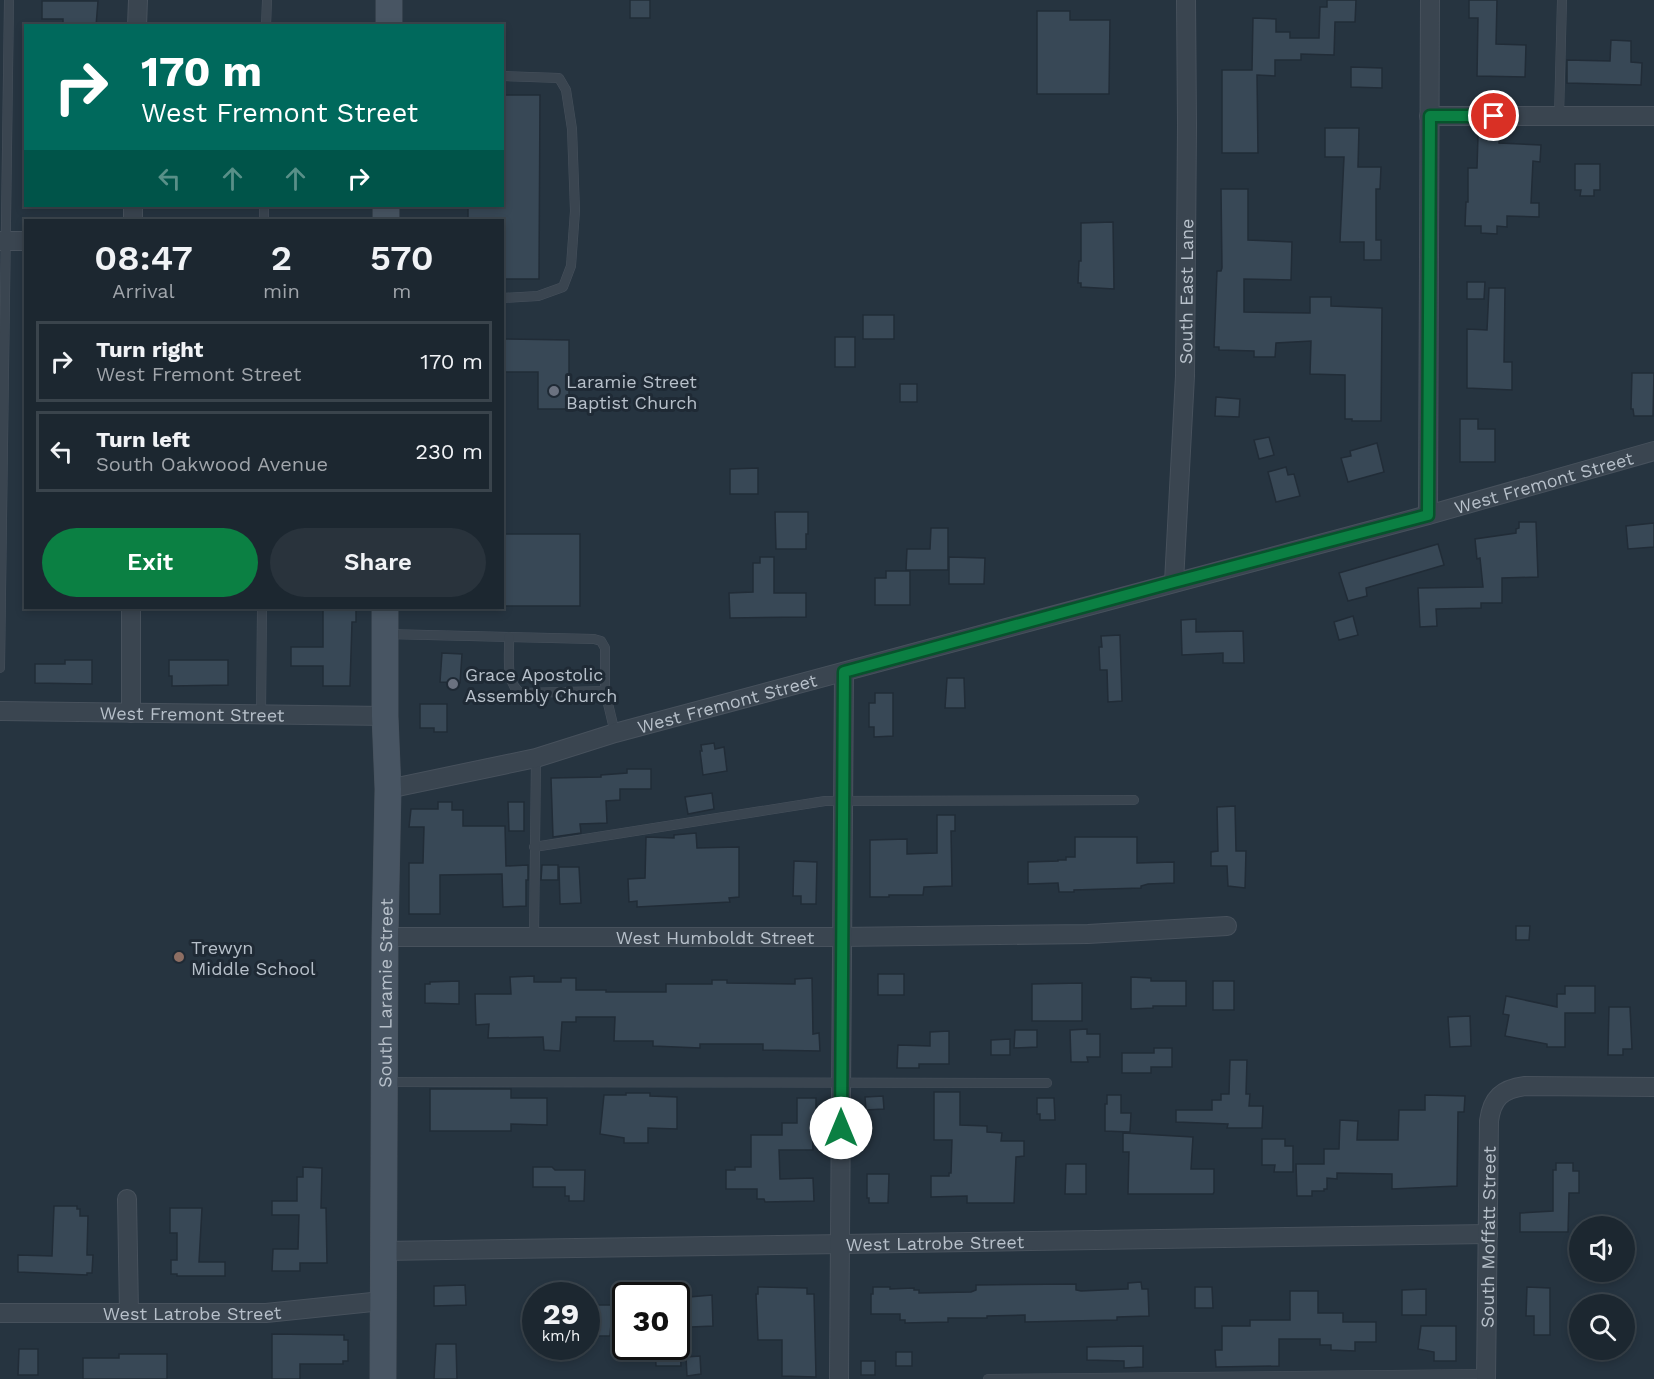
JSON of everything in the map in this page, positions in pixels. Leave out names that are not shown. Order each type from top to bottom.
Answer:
[{"type":"street","points":[[137,24],[138,0]]},
{"type":"street","points":[[389,0],[389,24]]},
{"type":"street","name":"South East Lane","points":[[1174,582],[1185,376],[1186,0]]},
{"type":"street","points":[[1428,515],[1430,0]]},
{"type":"street","points":[[1430,116],[1654,116]]},
{"type":"street","points":[[3,241],[24,241]]},
{"type":"street","name":"West Fremont Street","points":[[388,789],[536,758],[615,733],[1428,515],[1654,451]]},
{"type":"street","points":[[131,609],[131,713]]},
{"type":"street","name":"South Laramie Street","points":[[383,1379],[388,789],[385,609]]},
{"type":"street","points":[[839,1379],[844,672]]},
{"type":"street","name":"West Fremont Street","points":[[0,711],[385,716]]},
{"type":"street","name":"West Humboldt Street","points":[[385,937],[841,937],[1121,933],[1227,926]]},
{"type":"street","name":"South Moffatt Street","points":[[1486,1376],[1489,1121],[1492,1103],[1504,1091],[1525,1086],[1654,1087]]},
{"type":"street","points":[[127,1199],[129,1312]]},
{"type":"street","name":"West Latrobe Street","points":[[383,1251],[1488,1234]]},
{"type":"street","name":"West Latrobe Street","points":[[0,1313],[267,1313],[382,1301]]},
{"type":"lane","points":[[0,668],[3,241],[9,0]]},
{"type":"lane","points":[[266,24],[267,0]]},
{"type":"lane","points":[[1559,116],[1562,0]]},
{"type":"lane","points":[[504,76],[559,78],[566,90],[572,129],[575,212],[571,266],[563,288],[538,296],[504,298]]},
{"type":"lane","points":[[261,714],[262,609]]},
{"type":"lane","points":[[385,634],[602,641],[605,648],[605,691],[615,733]]},
{"type":"lane","points":[[509,637],[511,681],[517,691],[522,693],[605,691]]},
{"type":"lane","points":[[534,937],[536,758]]},
{"type":"lane","points":[[534,847],[825,801],[1134,800]]},
{"type":"lane","points":[[384,1082],[1047,1083]]},
{"type":"lane","points":[[988,1379],[1486,1376]]},
{"type":"building","points":[[630,0],[650,0],[650,18],[630,18]]},
{"type":"building","points":[[1327,0],[1356,0],[1355,22],[1335,22],[1334,55],[1301,54],[1301,60],[1275,60],[1275,76],[1257,75],[1258,153],[1222,153],[1222,70],[1252,70],[1253,18],[1276,19],[1276,32],[1290,32],[1290,38],[1319,38],[1320,7],[1327,7]]},
{"type":"building","points":[[1469,0],[1497,0],[1496,44],[1526,45],[1525,77],[1477,76],[1478,18],[1469,18]]},
{"type":"building","points":[[42,1],[98,1],[96,24],[63,24],[63,19],[42,19]]},
{"type":"building","points":[[1037,11],[1070,11],[1070,20],[1110,20],[1109,94],[1037,94]]},
{"type":"building","points":[[1611,40],[1631,41],[1631,62],[1642,63],[1641,85],[1567,83],[1567,60],[1610,61]]},
{"type":"building","points":[[1351,67],[1382,68],[1382,88],[1351,87]]},
{"type":"building","points":[[504,95],[540,95],[539,279],[504,279],[504,219],[468,219],[468,207],[504,207]]},
{"type":"building","points":[[1325,128],[1359,128],[1358,167],[1381,167],[1380,189],[1376,189],[1376,240],[1381,240],[1381,260],[1364,260],[1364,242],[1340,242],[1344,157],[1325,157]]},
{"type":"building","points":[[1478,136],[1499,136],[1499,143],[1541,145],[1540,162],[1533,161],[1531,203],[1539,203],[1539,217],[1507,216],[1507,227],[1497,226],[1497,234],[1481,233],[1481,226],[1465,226],[1468,168],[1477,168]]},
{"type":"building","points":[[1575,164],[1600,164],[1600,190],[1594,190],[1594,196],[1580,196],[1581,190],[1575,190]]},
{"type":"building","points":[[1221,189],[1248,189],[1248,240],[1292,242],[1291,280],[1244,279],[1244,312],[1310,313],[1310,297],[1331,297],[1331,306],[1382,308],[1381,421],[1345,419],[1345,375],[1310,374],[1311,341],[1276,343],[1275,357],[1254,357],[1254,351],[1219,350],[1219,347],[1214,347],[1217,271],[1221,271],[1222,268]]},
{"type":"building","points":[[1113,222],[1114,289],[1081,287],[1081,283],[1078,283],[1079,261],[1081,261],[1081,223]]},
{"type":"building","points":[[1467,282],[1485,282],[1484,299],[1467,299]]},
{"type":"building","points":[[1489,288],[1505,288],[1504,362],[1512,362],[1512,390],[1467,388],[1467,329],[1487,330]]},
{"type":"building","points":[[863,315],[894,315],[894,339],[863,339]]},
{"type":"building","points":[[835,337],[855,337],[855,367],[835,367]]},
{"type":"building","name":"Laramie Street Baptist Church","points":[[504,339],[569,340],[569,409],[538,409],[538,372],[504,372]]},
{"type":"building","points":[[1632,373],[1654,373],[1653,416],[1634,416],[1633,409],[1631,409]]},
{"type":"building","points":[[900,384],[917,384],[917,402],[900,402]]},
{"type":"building","points":[[1216,397],[1240,399],[1239,417],[1215,416]]},
{"type":"building","points":[[1460,419],[1478,419],[1478,429],[1495,429],[1495,462],[1460,462]]},
{"type":"building","points":[[1269,437],[1274,455],[1259,459],[1254,440]]},
{"type":"building","points":[[1377,443],[1384,472],[1348,482],[1341,458],[1351,456],[1350,451]]},
{"type":"building","points":[[1286,467],[1288,475],[1294,474],[1300,496],[1276,502],[1268,472]]},
{"type":"building","points":[[758,468],[758,494],[730,494],[730,469]]},
{"type":"building","points":[[775,512],[808,512],[806,549],[776,549]]},
{"type":"building","points":[[1519,522],[1536,522],[1538,577],[1502,578],[1502,603],[1481,603],[1481,608],[1436,609],[1437,626],[1420,627],[1418,588],[1483,587],[1480,558],[1477,559],[1475,539],[1516,533]]},
{"type":"building","points":[[1654,523],[1654,547],[1628,549],[1626,526]]},
{"type":"building","points":[[931,528],[948,528],[948,570],[906,570],[907,549],[930,549]]},
{"type":"building","points":[[504,534],[580,534],[580,606],[504,606]]},
{"type":"building","points":[[1438,544],[1444,565],[1366,588],[1367,596],[1348,601],[1339,573]]},
{"type":"building","points":[[760,557],[774,557],[774,593],[806,593],[806,617],[730,618],[729,593],[753,592],[753,563],[760,563]]},
{"type":"building","points":[[949,557],[985,558],[984,584],[949,584]]},
{"type":"building","points":[[886,571],[910,571],[910,605],[875,605],[875,578],[886,578]]},
{"type":"building","points":[[323,609],[356,609],[356,622],[352,622],[350,686],[323,686],[323,666],[291,666],[291,647],[323,647]]},
{"type":"building","points":[[1353,616],[1358,635],[1339,640],[1334,622]]},
{"type":"building","points":[[1196,619],[1196,632],[1243,631],[1244,663],[1223,663],[1223,653],[1182,655],[1181,620]]},
{"type":"building","points":[[1120,635],[1122,701],[1108,702],[1107,670],[1100,670],[1099,647],[1102,647],[1101,636]]},
{"type":"building","points":[[442,653],[462,654],[460,683],[440,682]]},
{"type":"building","points":[[65,660],[92,660],[92,684],[35,683],[35,664],[65,664]]},
{"type":"building","points":[[169,660],[228,660],[228,685],[172,686],[172,676],[169,676]]},
{"type":"building","points":[[947,678],[964,678],[965,708],[945,708]]},
{"type":"building","points":[[875,693],[893,693],[893,736],[874,737],[874,727],[869,727],[869,703],[875,703]]},
{"type":"building","points":[[420,704],[447,704],[447,732],[434,732],[434,728],[420,728]]},
{"type":"building","points":[[714,743],[715,749],[724,747],[727,771],[703,775],[701,745]]},
{"type":"building","points":[[627,769],[651,769],[651,789],[620,789],[620,800],[606,801],[607,823],[580,824],[581,833],[553,837],[551,778],[601,777],[601,775],[627,773]]},
{"type":"building","points":[[712,793],[714,809],[688,814],[685,797]]},
{"type":"building","points":[[438,802],[452,802],[452,810],[463,810],[463,826],[505,826],[506,866],[528,865],[526,906],[503,907],[502,874],[440,875],[440,914],[409,914],[409,863],[423,863],[424,827],[409,827],[411,809],[438,809]]},
{"type":"building","points":[[508,802],[524,802],[524,831],[509,831]]},
{"type":"building","points":[[1235,806],[1236,851],[1246,851],[1245,888],[1228,886],[1227,866],[1211,866],[1211,852],[1218,851],[1217,807]]},
{"type":"building","points":[[937,815],[955,815],[955,831],[951,831],[952,886],[924,887],[923,895],[870,897],[870,840],[907,839],[907,854],[937,853]]},
{"type":"building","points":[[696,833],[697,848],[739,847],[739,897],[729,898],[730,902],[637,907],[637,901],[629,902],[628,879],[645,878],[646,837],[674,838],[674,835]]},
{"type":"building","points":[[1075,837],[1137,837],[1137,863],[1174,862],[1174,883],[1148,884],[1141,888],[1074,890],[1074,892],[1059,892],[1058,883],[1028,884],[1028,862],[1058,861],[1066,860],[1066,857],[1075,857]]},
{"type":"building","points":[[794,861],[817,862],[816,904],[801,904],[801,896],[793,896]]},
{"type":"building","points":[[542,865],[558,865],[558,880],[541,880]]},
{"type":"building","points":[[559,867],[579,867],[581,903],[560,904]]},
{"type":"building","points":[[1516,926],[1530,926],[1529,940],[1516,940]]},
{"type":"building","points":[[878,974],[904,974],[904,995],[878,995]]},
{"type":"building","points":[[534,976],[534,982],[561,982],[561,978],[576,978],[576,990],[606,990],[606,992],[666,992],[666,984],[712,984],[712,980],[727,980],[727,983],[795,984],[795,979],[812,978],[813,1034],[819,1033],[820,1051],[763,1050],[763,1044],[700,1044],[700,1048],[653,1046],[653,1041],[614,1041],[615,1017],[576,1017],[576,1022],[562,1022],[560,1051],[544,1050],[543,1037],[488,1038],[489,1024],[476,1025],[475,994],[511,994],[510,977]]},
{"type":"building","points":[[1131,977],[1151,978],[1151,981],[1186,981],[1186,1006],[1131,1009]]},
{"type":"building","points":[[459,981],[459,1004],[425,1003],[425,984]]},
{"type":"building","points":[[1213,981],[1234,981],[1234,1010],[1213,1010]]},
{"type":"building","points":[[1082,983],[1082,1021],[1032,1021],[1032,984]]},
{"type":"building","points":[[1565,986],[1595,986],[1595,1013],[1565,1013],[1565,1047],[1547,1047],[1547,1044],[1505,1036],[1509,1015],[1503,1014],[1506,996],[1557,1007],[1557,994],[1565,994]]},
{"type":"building","points":[[1609,1007],[1630,1007],[1632,1049],[1623,1049],[1623,1055],[1608,1055]]},
{"type":"building","points":[[1470,1016],[1471,1046],[1450,1047],[1448,1017]]},
{"type":"building","points":[[1087,1029],[1087,1034],[1100,1034],[1100,1057],[1087,1057],[1088,1062],[1071,1062],[1070,1030]]},
{"type":"building","points":[[1015,1030],[1037,1030],[1037,1047],[1014,1048]]},
{"type":"building","points":[[949,1031],[949,1064],[919,1064],[919,1068],[897,1068],[898,1045],[930,1046],[930,1032]]},
{"type":"building","points":[[1010,1039],[1010,1055],[991,1055],[991,1040]]},
{"type":"building","points":[[1154,1048],[1172,1048],[1172,1067],[1151,1067],[1151,1073],[1122,1073],[1122,1053],[1154,1053]]},
{"type":"building","points":[[1230,1060],[1247,1060],[1246,1094],[1250,1094],[1249,1106],[1263,1106],[1262,1128],[1227,1128],[1228,1124],[1176,1122],[1176,1110],[1212,1110],[1212,1100],[1221,1100],[1221,1094],[1229,1094]]},
{"type":"building","points":[[430,1089],[511,1089],[511,1098],[547,1098],[547,1125],[511,1124],[511,1131],[430,1131]]},
{"type":"building","points":[[934,1092],[960,1092],[960,1125],[987,1126],[987,1132],[1002,1133],[1001,1141],[1024,1141],[1024,1156],[1016,1157],[1014,1203],[967,1203],[967,1196],[931,1197],[931,1176],[949,1176],[951,1173],[952,1140],[934,1140]]},
{"type":"building","points":[[626,1093],[650,1093],[650,1096],[677,1097],[677,1129],[648,1128],[648,1143],[624,1143],[624,1138],[600,1134],[604,1095],[626,1095]]},
{"type":"building","points":[[1107,1095],[1121,1095],[1121,1113],[1131,1113],[1130,1132],[1105,1131]]},
{"type":"building","points":[[1425,1095],[1465,1096],[1464,1112],[1458,1112],[1457,1186],[1392,1189],[1392,1174],[1337,1173],[1337,1179],[1327,1178],[1327,1189],[1324,1191],[1312,1191],[1312,1196],[1297,1196],[1296,1164],[1324,1164],[1324,1149],[1339,1149],[1340,1120],[1358,1121],[1357,1140],[1398,1140],[1399,1110],[1425,1110]]},
{"type":"building","points":[[883,1096],[884,1109],[866,1110],[865,1097]]},
{"type":"building","points":[[797,1098],[816,1098],[816,1123],[812,1123],[813,1150],[779,1150],[780,1179],[813,1178],[814,1201],[765,1202],[764,1199],[757,1199],[757,1189],[726,1189],[726,1170],[735,1170],[735,1167],[751,1167],[751,1135],[782,1135],[782,1123],[797,1123]]},
{"type":"building","points":[[1037,1098],[1054,1098],[1055,1120],[1040,1120],[1040,1114],[1037,1114]]},
{"type":"building","points":[[1123,1133],[1193,1137],[1191,1169],[1214,1169],[1213,1194],[1128,1194],[1129,1152],[1123,1152]]},
{"type":"building","points":[[1262,1139],[1285,1139],[1285,1146],[1293,1146],[1293,1172],[1274,1172],[1275,1165],[1262,1165]]},
{"type":"building","points":[[1556,1163],[1573,1163],[1573,1171],[1579,1171],[1579,1193],[1569,1193],[1568,1232],[1520,1232],[1520,1213],[1553,1211],[1553,1170],[1556,1170]]},
{"type":"building","points":[[1066,1164],[1086,1164],[1086,1194],[1065,1194]]},
{"type":"building","points":[[303,1167],[322,1168],[321,1208],[326,1208],[327,1263],[300,1263],[300,1271],[272,1271],[273,1249],[298,1249],[299,1215],[272,1215],[272,1201],[297,1201],[297,1177],[303,1177]]},
{"type":"building","points":[[533,1167],[585,1170],[584,1201],[569,1201],[569,1196],[565,1196],[565,1187],[533,1187]]},
{"type":"building","points":[[867,1174],[889,1174],[888,1203],[869,1203]]},
{"type":"building","points":[[54,1206],[77,1206],[77,1209],[80,1209],[80,1216],[88,1216],[87,1255],[93,1255],[92,1273],[87,1273],[87,1275],[18,1272],[18,1255],[52,1256]]},
{"type":"building","points":[[170,1208],[202,1208],[199,1262],[225,1262],[225,1276],[171,1274],[171,1260],[177,1260],[177,1233],[170,1233]]},
{"type":"building","points":[[1141,1282],[1142,1289],[1148,1289],[1149,1316],[1117,1317],[1117,1320],[1025,1322],[1025,1315],[987,1316],[987,1318],[948,1318],[948,1322],[905,1323],[905,1320],[900,1320],[900,1314],[871,1314],[873,1287],[914,1288],[914,1290],[919,1290],[919,1293],[971,1292],[976,1290],[976,1285],[1076,1284],[1076,1290],[1081,1291],[1128,1289],[1128,1283]]},
{"type":"building","points":[[465,1285],[466,1305],[434,1306],[434,1286]]},
{"type":"building","points":[[758,1287],[807,1288],[807,1294],[814,1294],[816,1377],[782,1376],[782,1340],[758,1340],[756,1294],[758,1294]]},
{"type":"building","points":[[1195,1287],[1212,1287],[1213,1308],[1195,1308]]},
{"type":"building","points":[[1527,1287],[1550,1288],[1550,1335],[1534,1335],[1534,1316],[1526,1316]]},
{"type":"building","points":[[1426,1289],[1426,1315],[1402,1315],[1402,1290]]},
{"type":"building","points":[[1290,1291],[1318,1291],[1318,1313],[1343,1313],[1343,1322],[1376,1322],[1376,1342],[1355,1342],[1355,1351],[1331,1350],[1331,1345],[1320,1345],[1320,1339],[1279,1339],[1279,1366],[1216,1367],[1215,1350],[1222,1350],[1222,1326],[1250,1326],[1250,1320],[1290,1320]]},
{"type":"building","points":[[712,1295],[713,1326],[691,1327],[690,1297]]},
{"type":"building","points":[[600,1305],[612,1305],[610,1336],[600,1336]]},
{"type":"building","points":[[1421,1326],[1456,1326],[1456,1361],[1434,1361],[1434,1352],[1418,1349]]},
{"type":"building","points":[[272,1334],[344,1335],[344,1340],[348,1340],[348,1361],[343,1361],[343,1364],[300,1364],[300,1379],[272,1379]]},
{"type":"building","points":[[436,1344],[456,1344],[457,1379],[434,1379]]},
{"type":"building","points":[[1143,1346],[1143,1367],[1124,1368],[1124,1361],[1087,1360],[1087,1347]]},
{"type":"building","points":[[19,1349],[38,1349],[38,1375],[18,1375]]},
{"type":"building","points":[[896,1352],[912,1352],[912,1366],[896,1366]]},
{"type":"building","points":[[119,1354],[167,1354],[167,1379],[83,1379],[83,1358],[119,1358]]},
{"type":"building","points":[[700,1356],[701,1374],[687,1376],[686,1360],[690,1360],[690,1357]]},
{"type":"building","points":[[656,1360],[681,1360],[681,1366],[656,1366]]},
{"type":"building","points":[[861,1361],[875,1361],[875,1375],[861,1375]]},
{"type":"place","name":"Laramie Street Baptist Church","points":[[554,391]]},
{"type":"place","name":"Grace Apostolic Assembly Church","points":[[453,684]]},
{"type":"place","name":"Trewyn Middle School","points":[[179,957]]},
{"type":"route","points":[[841,1128],[844,672],[1428,515],[1430,116],[1494,116]]}]
